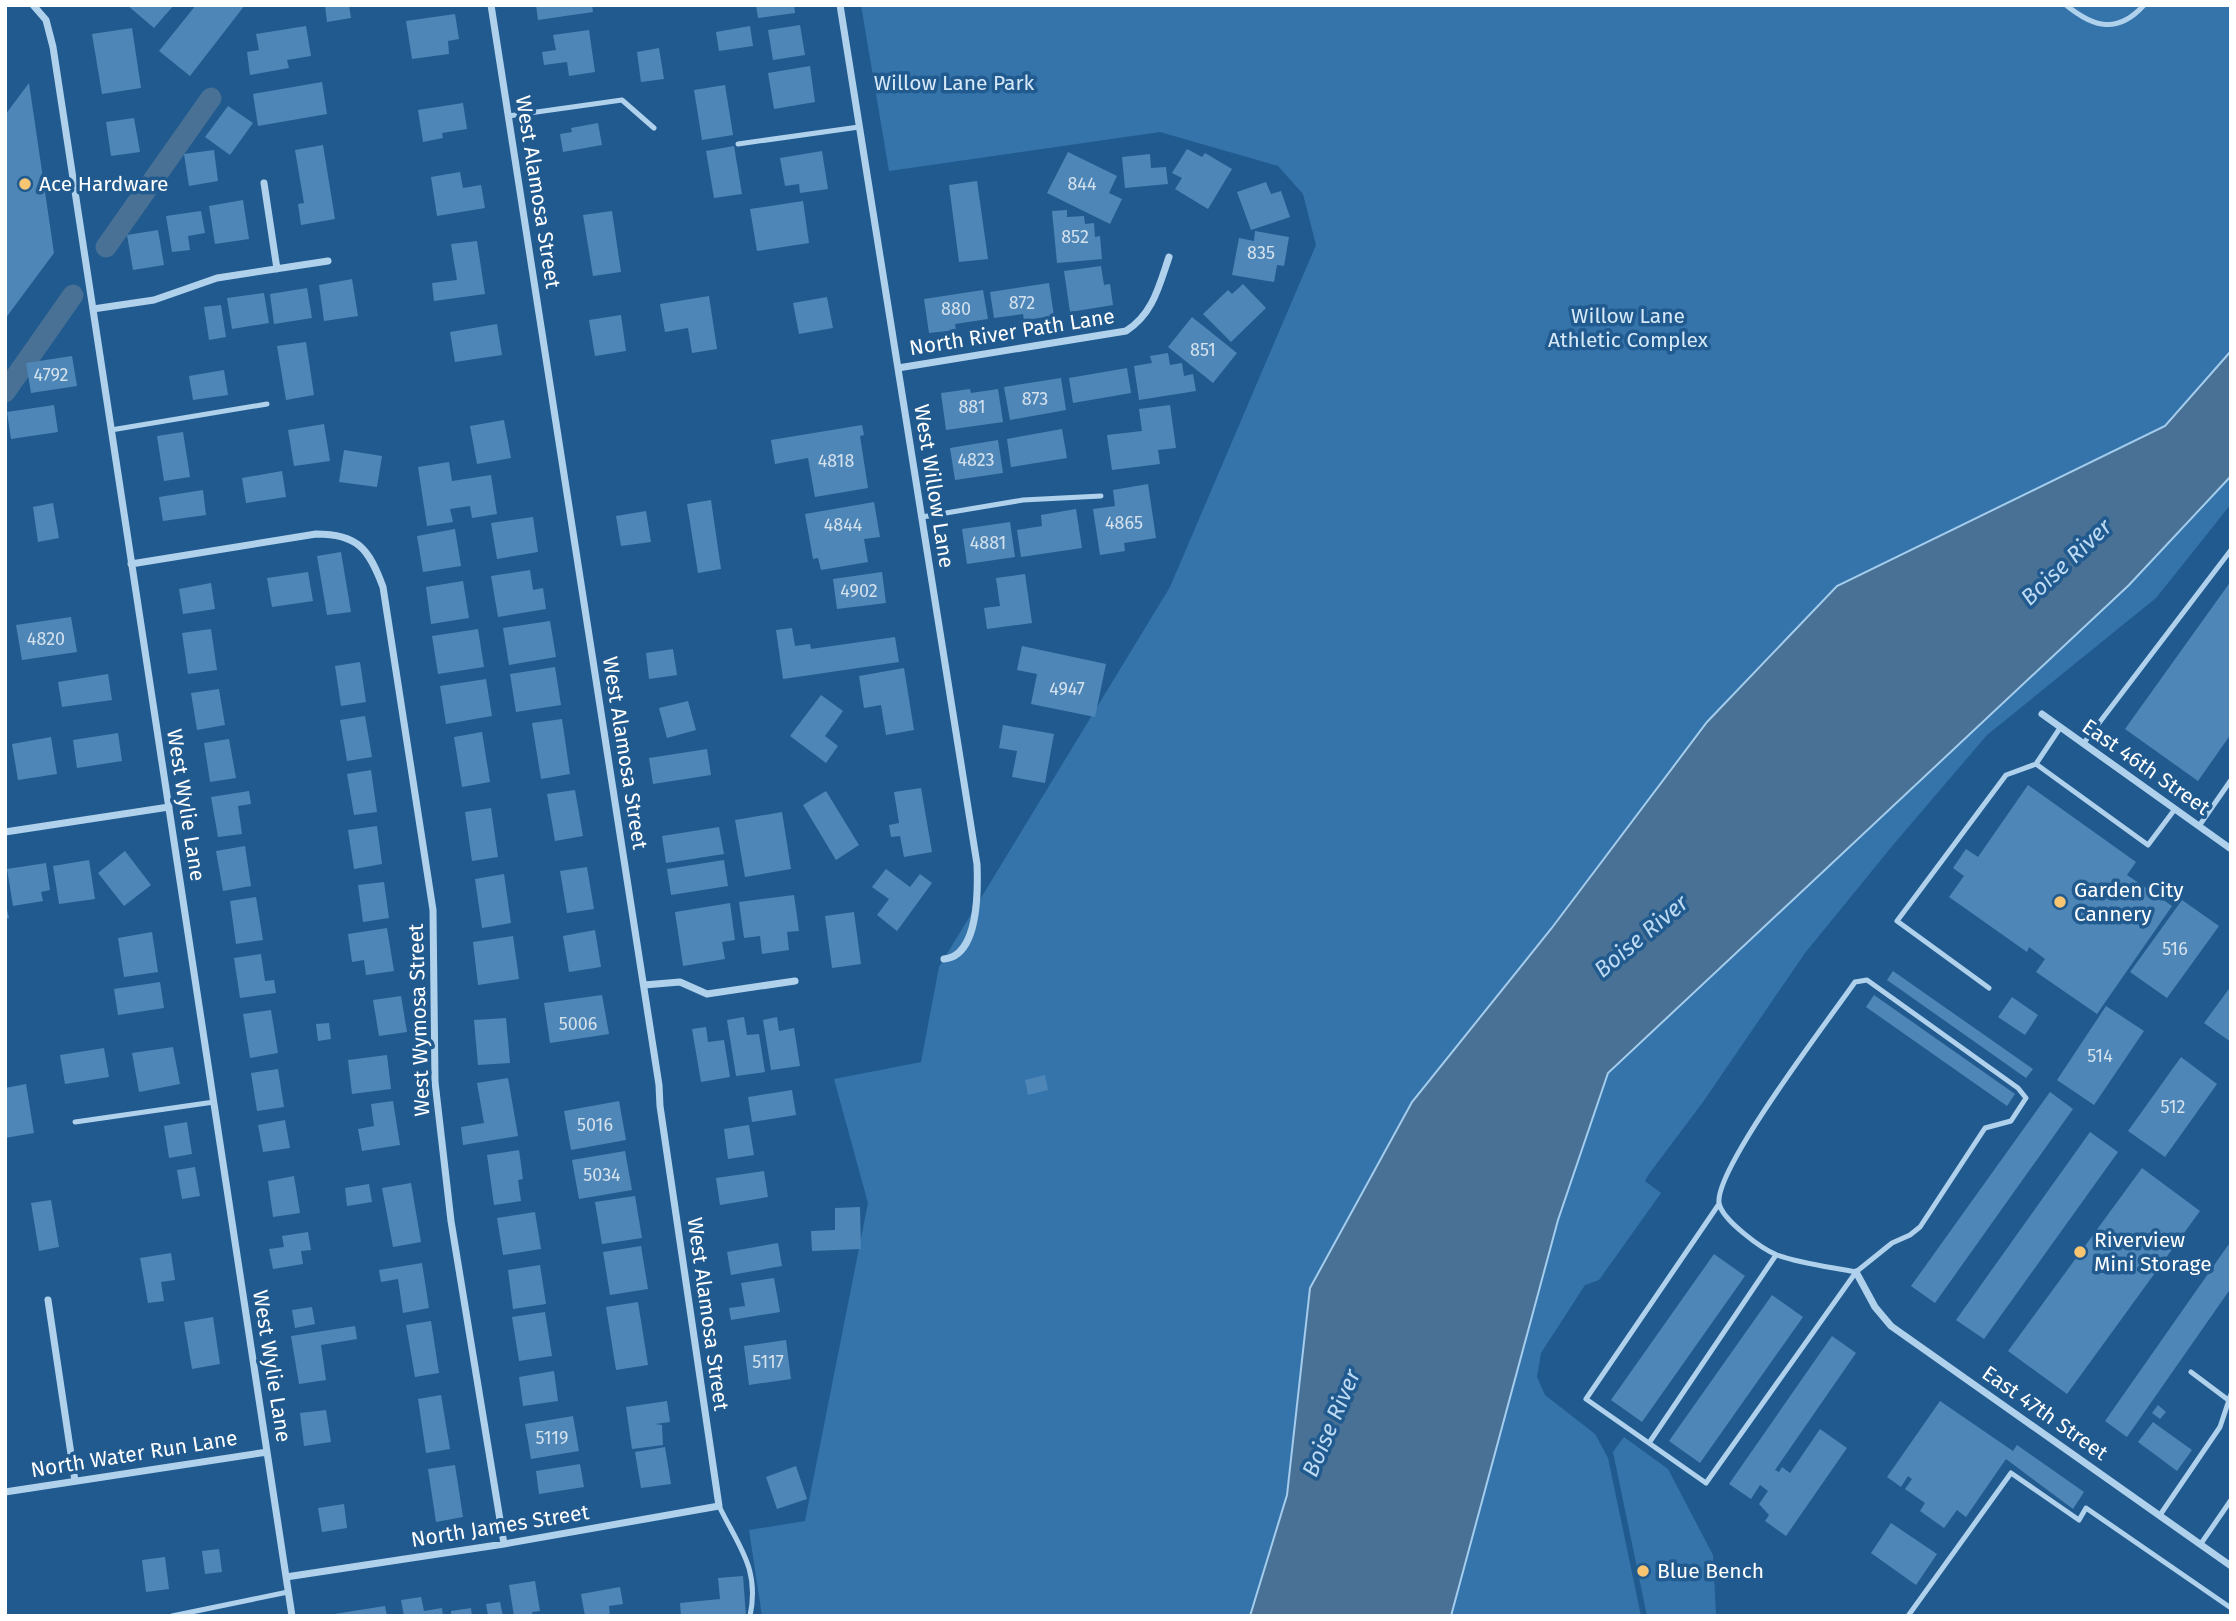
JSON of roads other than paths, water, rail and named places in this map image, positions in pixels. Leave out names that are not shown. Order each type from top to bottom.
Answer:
[{"type":"street","name":"West Wylie Lane","points":[[33,5],[46,20],[53,47],[292,1616]]},
{"type":"street","name":"West Alamosa Street","points":[[491,5],[644,985],[719,1506]]},
{"type":"street","name":"West Willow Lane","points":[[840,5],[978,888],[975,917],[962,951],[953,958],[944,958]]},
{"type":"street","points":[[264,183],[277,269]]},
{"type":"street","name":"North River Path Lane","points":[[898,368],[1126,331],[1143,321],[1152,306],[1169,257]]},
{"type":"street","points":[[93,309],[154,300],[217,278],[328,261]]},
{"type":"street","name":"West Wymosa Street","points":[[131,564],[316,534],[337,534],[358,543],[373,561],[383,587],[429,870],[434,924],[436,1095],[451,1221],[504,1544]]},
{"type":"street","name":"East 46th Street","points":[[2042,714],[2231,849]]},
{"type":"street","points":[[5,832],[169,807]]},
{"type":"street","points":[[644,985],[680,982],[707,994],[794,981]]},
{"type":"street","name":"East 47th Street","points":[[1856,1272],[1875,1307],[1891,1326],[2231,1566]]},
{"type":"street","points":[[48,1300],[75,1481]]},
{"type":"street","name":"North Water Run Lane","points":[[5,1492],[267,1451]]},
{"type":"street","name":"North James Street","points":[[286,1577],[504,1544],[719,1506]]},
{"type":"lane","points":[[2067,5],[2084,19],[2107,26],[2133,18],[2144,5]]},
{"type":"lane","points":[[508,116],[622,100],[654,128]]},
{"type":"lane","points":[[738,145],[859,127]]},
{"type":"lane","points":[[111,430],[267,404]]},
{"type":"lane","points":[[922,517],[1023,500],[1101,496]]},
{"type":"lane","points":[[2083,744],[2231,550]]},
{"type":"lane","points":[[1989,988],[1897,921],[2006,775],[2036,764],[2060,728]]},
{"type":"lane","points":[[2036,764],[2148,845],[2175,809]]},
{"type":"lane","points":[[2199,826],[2231,780]]},
{"type":"lane","points":[[1867,980],[2018,1088],[2026,1098],[2011,1121],[1985,1128],[1920,1227],[1892,1243],[1856,1272],[1706,1483],[1586,1399],[1719,1204],[1723,1182],[1761,1118],[1855,982],[1867,980]]},
{"type":"lane","points":[[75,1122],[214,1102]]},
{"type":"lane","points":[[1719,1204],[1730,1223],[1776,1255],[1856,1272]]},
{"type":"lane","points":[[1649,1443],[1776,1255]]},
{"type":"lane","points":[[2160,1515],[2220,1427],[2229,1396],[2191,1372]]},
{"type":"lane","points":[[1908,1616],[2011,1473],[2079,1520],[2086,1508],[2231,1608]]},
{"type":"lane","points":[[2200,1545],[2231,1500]]},
{"type":"lane","points":[[719,1506],[753,1576],[755,1592],[750,1616]]},
{"type":"lane","points":[[172,1616],[288,1592]]},
{"type":"water","name":"Boise River","points":[[2231,351],[2231,476],[2129,585],[1608,1073],[1558,1220],[1451,1616],[1250,1616],[1287,1495],[1310,1288],[1412,1102],[1551,929],[1707,722],[1837,586],[2165,426]]},
{"type":"waterway","points":[[106,247],[211,98]]},
{"type":"waterway","points":[[5,392],[73,295]]},
{"type":"place","name":"Ace Hardware","points":[[25,184]]},
{"type":"place","name":"Garden City Cannery","points":[[2060,902]]},
{"type":"place","name":"Riverview Mini Storage","points":[[2080,1252]]},
{"type":"place","name":"Blue Bench","points":[[1643,1571]]},
{"type":"park label","name":"Willow Lane Park","points":[[954,83]]},
{"type":"park label","name":"Willow Lane Athletic Complex","points":[[1628,328]]}]
